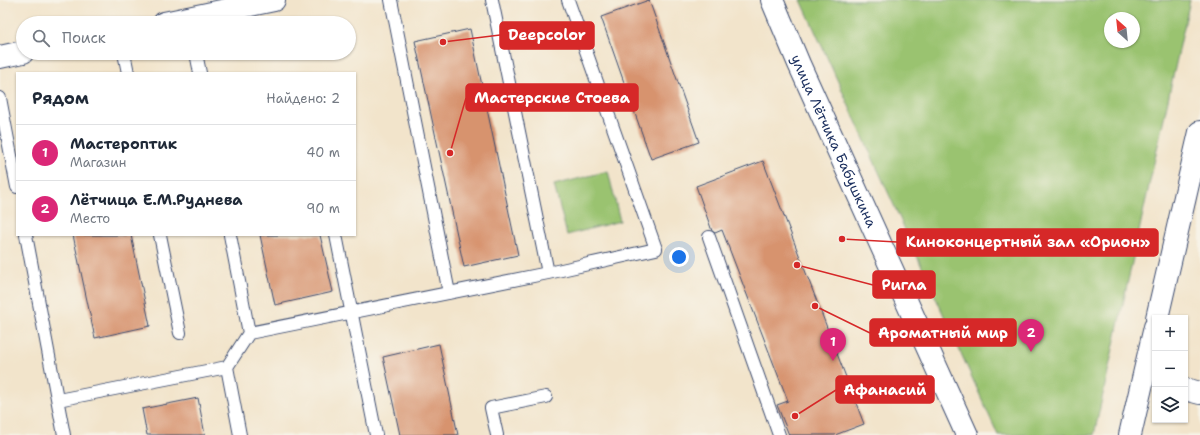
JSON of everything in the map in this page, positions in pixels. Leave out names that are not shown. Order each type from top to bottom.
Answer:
[{"type":"main road","name":"улица Лётчика Бабушкина","points":[[772,0],[799,64],[967,435]]},
{"type":"main road","points":[[206,16],[268,1]]},
{"type":"main road","points":[[0,57],[16,54]]},
{"type":"main road","points":[[1158,315],[1200,132]]},
{"type":"main road","points":[[1130,435],[1149,378],[1152,351]]},
{"type":"main road","points":[[1188,390],[1200,393]]},
{"type":"lane","points":[[391,0],[449,293]]},
{"type":"lane","points":[[492,0],[548,273]]},
{"type":"lane","points":[[249,333],[548,273],[656,249],[568,0]]},
{"type":"lane","points":[[125,60],[128,72]]},
{"type":"lane","points":[[197,60],[200,72]]},
{"type":"lane","points":[[0,98],[16,182]]},
{"type":"lane","points":[[26,236],[64,435]]},
{"type":"lane","points":[[160,236],[180,333]]},
{"type":"lane","points":[[230,236],[249,333],[227,367],[240,435]]},
{"type":"lane","points":[[336,236],[376,435]]},
{"type":"lane","points":[[709,237],[779,435]]},
{"type":"lane","points":[[58,400],[227,367]]},
{"type":"lane","points":[[497,435],[491,408],[546,397]]},
{"type":"green space","points":[[801,0],[1190,0],[1094,435],[998,435]]},
{"type":"green space","points":[[608,171],[620,221],[567,235],[554,185]]},
{"type":"building","points":[[649,0],[699,142],[651,159],[601,17]]},
{"type":"building","points":[[470,29],[518,255],[464,267],[415,41]]},
{"type":"building","points":[[763,161],[864,424],[835,435],[789,435],[777,405],[788,401],[722,230],[715,233],[712,231],[696,186]]},
{"type":"building","points":[[73,236],[131,236],[150,326],[95,338]]},
{"type":"building","points":[[260,236],[320,236],[333,292],[275,305]]},
{"type":"building","points":[[439,344],[458,435],[400,435],[383,357]]},
{"type":"building","points":[[198,398],[205,435],[147,435],[142,409]]},
{"type":"place","name":"Deepcolor","points":[[443,42]]},
{"type":"place","name":"Мастерские Стоева","points":[[450,153]]},
{"type":"place","name":"Киноконцертный зал «Орион»","points":[[842,239]]},
{"type":"place","name":"Ригла","points":[[797,265]]},
{"type":"place","name":"Ароматный мир","points":[[815,306]]},
{"type":"place","name":"Лётчица Е.М.Руднева","points":[[1031,352]]},
{"type":"place","name":"Мастероптик","points":[[833,361]]},
{"type":"place","name":"Афанасий","points":[[795,416]]}]
